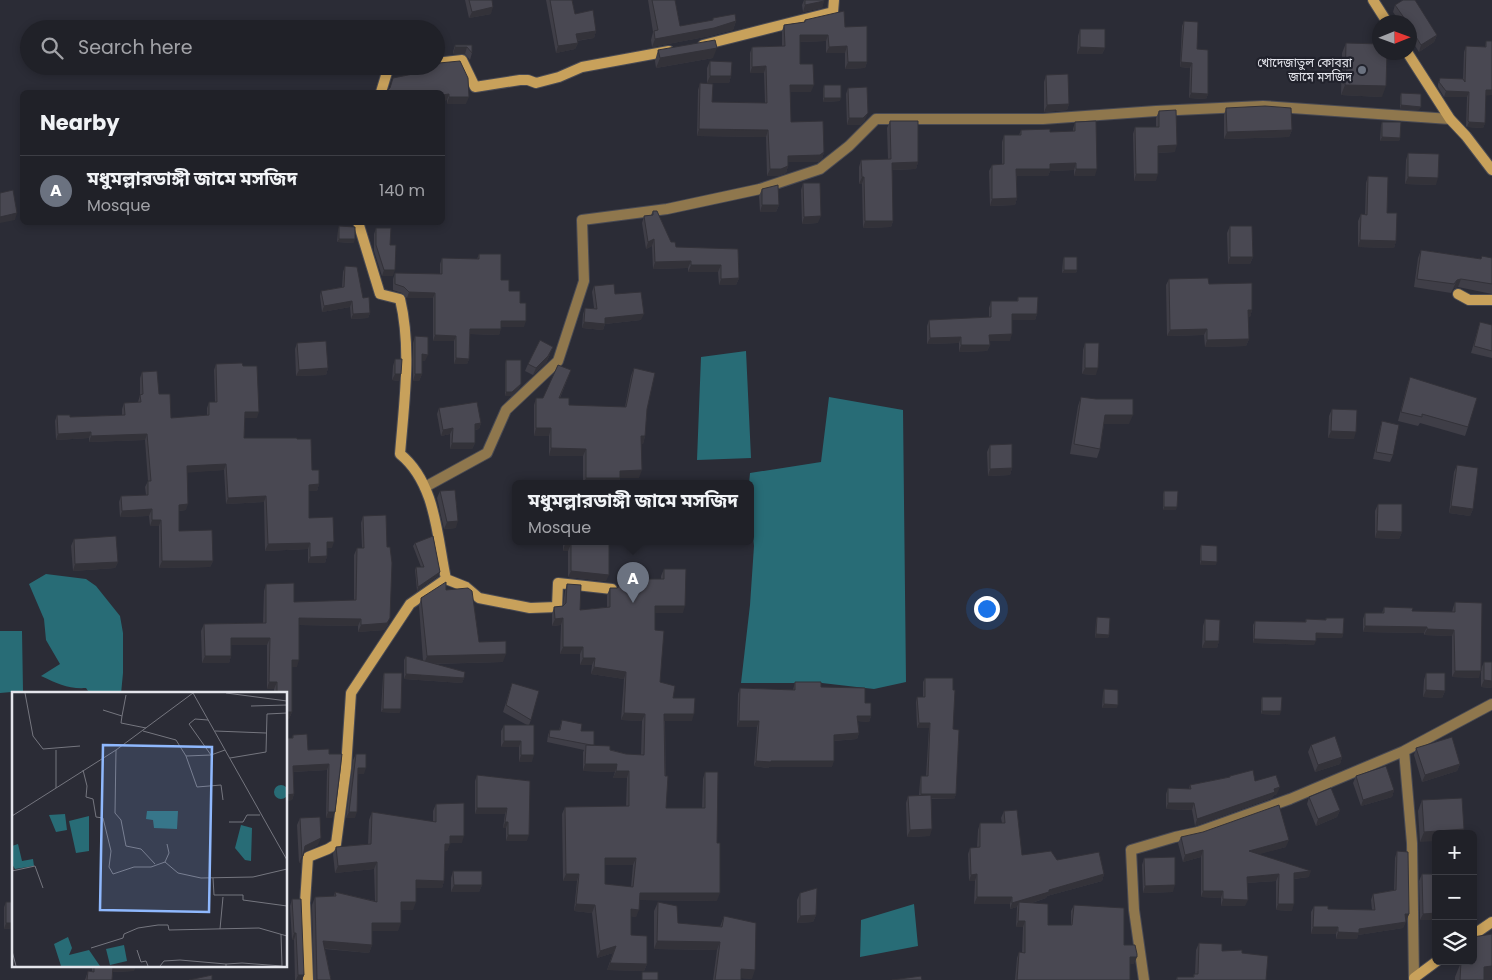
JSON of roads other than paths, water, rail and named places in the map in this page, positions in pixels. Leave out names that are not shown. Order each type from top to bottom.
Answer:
[{"type":"street","points":[[445,62],[462,60],[475,87],[520,80],[528,80],[536,84],[559,78],[582,67],[689,48],[833,12],[834,0]]},
{"type":"street","points":[[1373,0],[1383,15]]},
{"type":"street","points":[[1412,60],[1450,118],[1492,170]]},
{"type":"street","points":[[382,90],[386,75]]},
{"type":"street","points":[[425,487],[487,453],[506,410],[558,361],[584,281],[582,220],[668,209],[760,189],[820,169],[849,146],[876,119],[1043,119],[1263,106],[1450,118]]},
{"type":"street","points":[[359,225],[380,294],[400,300],[405,319],[406,384],[400,454],[411,462],[425,487],[430,502],[446,579]]},
{"type":"street","points":[[1458,294],[1469,300],[1492,300]]},
{"type":"street","points":[[446,579],[466,587],[480,598],[530,608],[557,607],[558,583],[612,589]]},
{"type":"street","points":[[308,980],[305,903],[308,857],[328,850],[336,844],[346,768],[351,693],[410,604],[446,579]]},
{"type":"street","points":[[1144,980],[1134,910],[1132,850],[1198,832],[1290,798],[1404,751],[1492,704]]},
{"type":"street","points":[[1404,751],[1412,843],[1414,979]]},
{"type":"street","points":[[1477,933],[1492,922]]},
{"type":"street","points":[[1414,979],[1432,965]]},
{"type":"water","points":[[746,351],[751,458],[697,460],[701,357]]},
{"type":"water","points":[[829,397],[903,410],[906,682],[874,689],[822,683],[741,683],[750,605],[754,546],[754,480],[749,480],[750,473],[821,462]]},
{"type":"water","points":[[46,574],[86,579],[96,586],[120,616],[123,633],[121,692],[89,692],[86,688],[74,688],[41,676],[60,664],[46,640],[44,619],[29,584]]},
{"type":"water","points":[[0,631],[22,631],[23,691],[0,693]]},
{"type":"water","points":[[914,904],[918,946],[860,957],[861,920]]},
{"type":"place","name":"খোদেজাতুল কোবরা জামে মসজিদ","points":[[1362,70]]},
{"type":"place","name":"মধুমল্লারডাঙ্গী জামে মসজিদ","points":[[633,603]]}]
